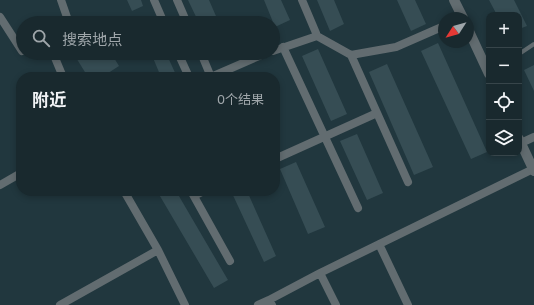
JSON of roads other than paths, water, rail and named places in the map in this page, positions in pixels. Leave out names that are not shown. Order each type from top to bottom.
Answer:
[{"type":"street","points":[[61,0],[67,16]]},
{"type":"street","points":[[154,0],[161,16]]},
{"type":"street","points":[[177,0],[184,16]]},
{"type":"street","points":[[302,0],[316,33]]},
{"type":"street","points":[[454,0],[460,12]]},
{"type":"street","points":[[0,17],[16,42]]},
{"type":"street","points":[[351,55],[396,47],[438,29]]},
{"type":"street","points":[[280,48],[317,36],[351,55],[408,182]]},
{"type":"street","points":[[474,43],[486,68]]},
{"type":"street","points":[[283,47],[358,208]]},
{"type":"street","points":[[56,60],[60,72]]},
{"type":"street","points":[[181,60],[187,72]]},
{"type":"street","points":[[204,60],[209,72]]},
{"type":"street","points":[[222,72],[250,60]]},
{"type":"street","points":[[280,157],[377,113]]},
{"type":"street","points":[[522,140],[534,137]]},
{"type":"street","points":[[258,305],[270,302],[320,273],[534,170],[522,145]]},
{"type":"street","points":[[0,185],[16,176]]},
{"type":"street","points":[[127,196],[158,250],[185,305]]},
{"type":"street","points":[[195,196],[230,261]]},
{"type":"street","points":[[379,244],[408,305]]},
{"type":"street","points":[[60,305],[158,250]]},
{"type":"street","points":[[320,273],[336,305]]},
{"type":"lane","points":[[522,52],[534,44]]}]
